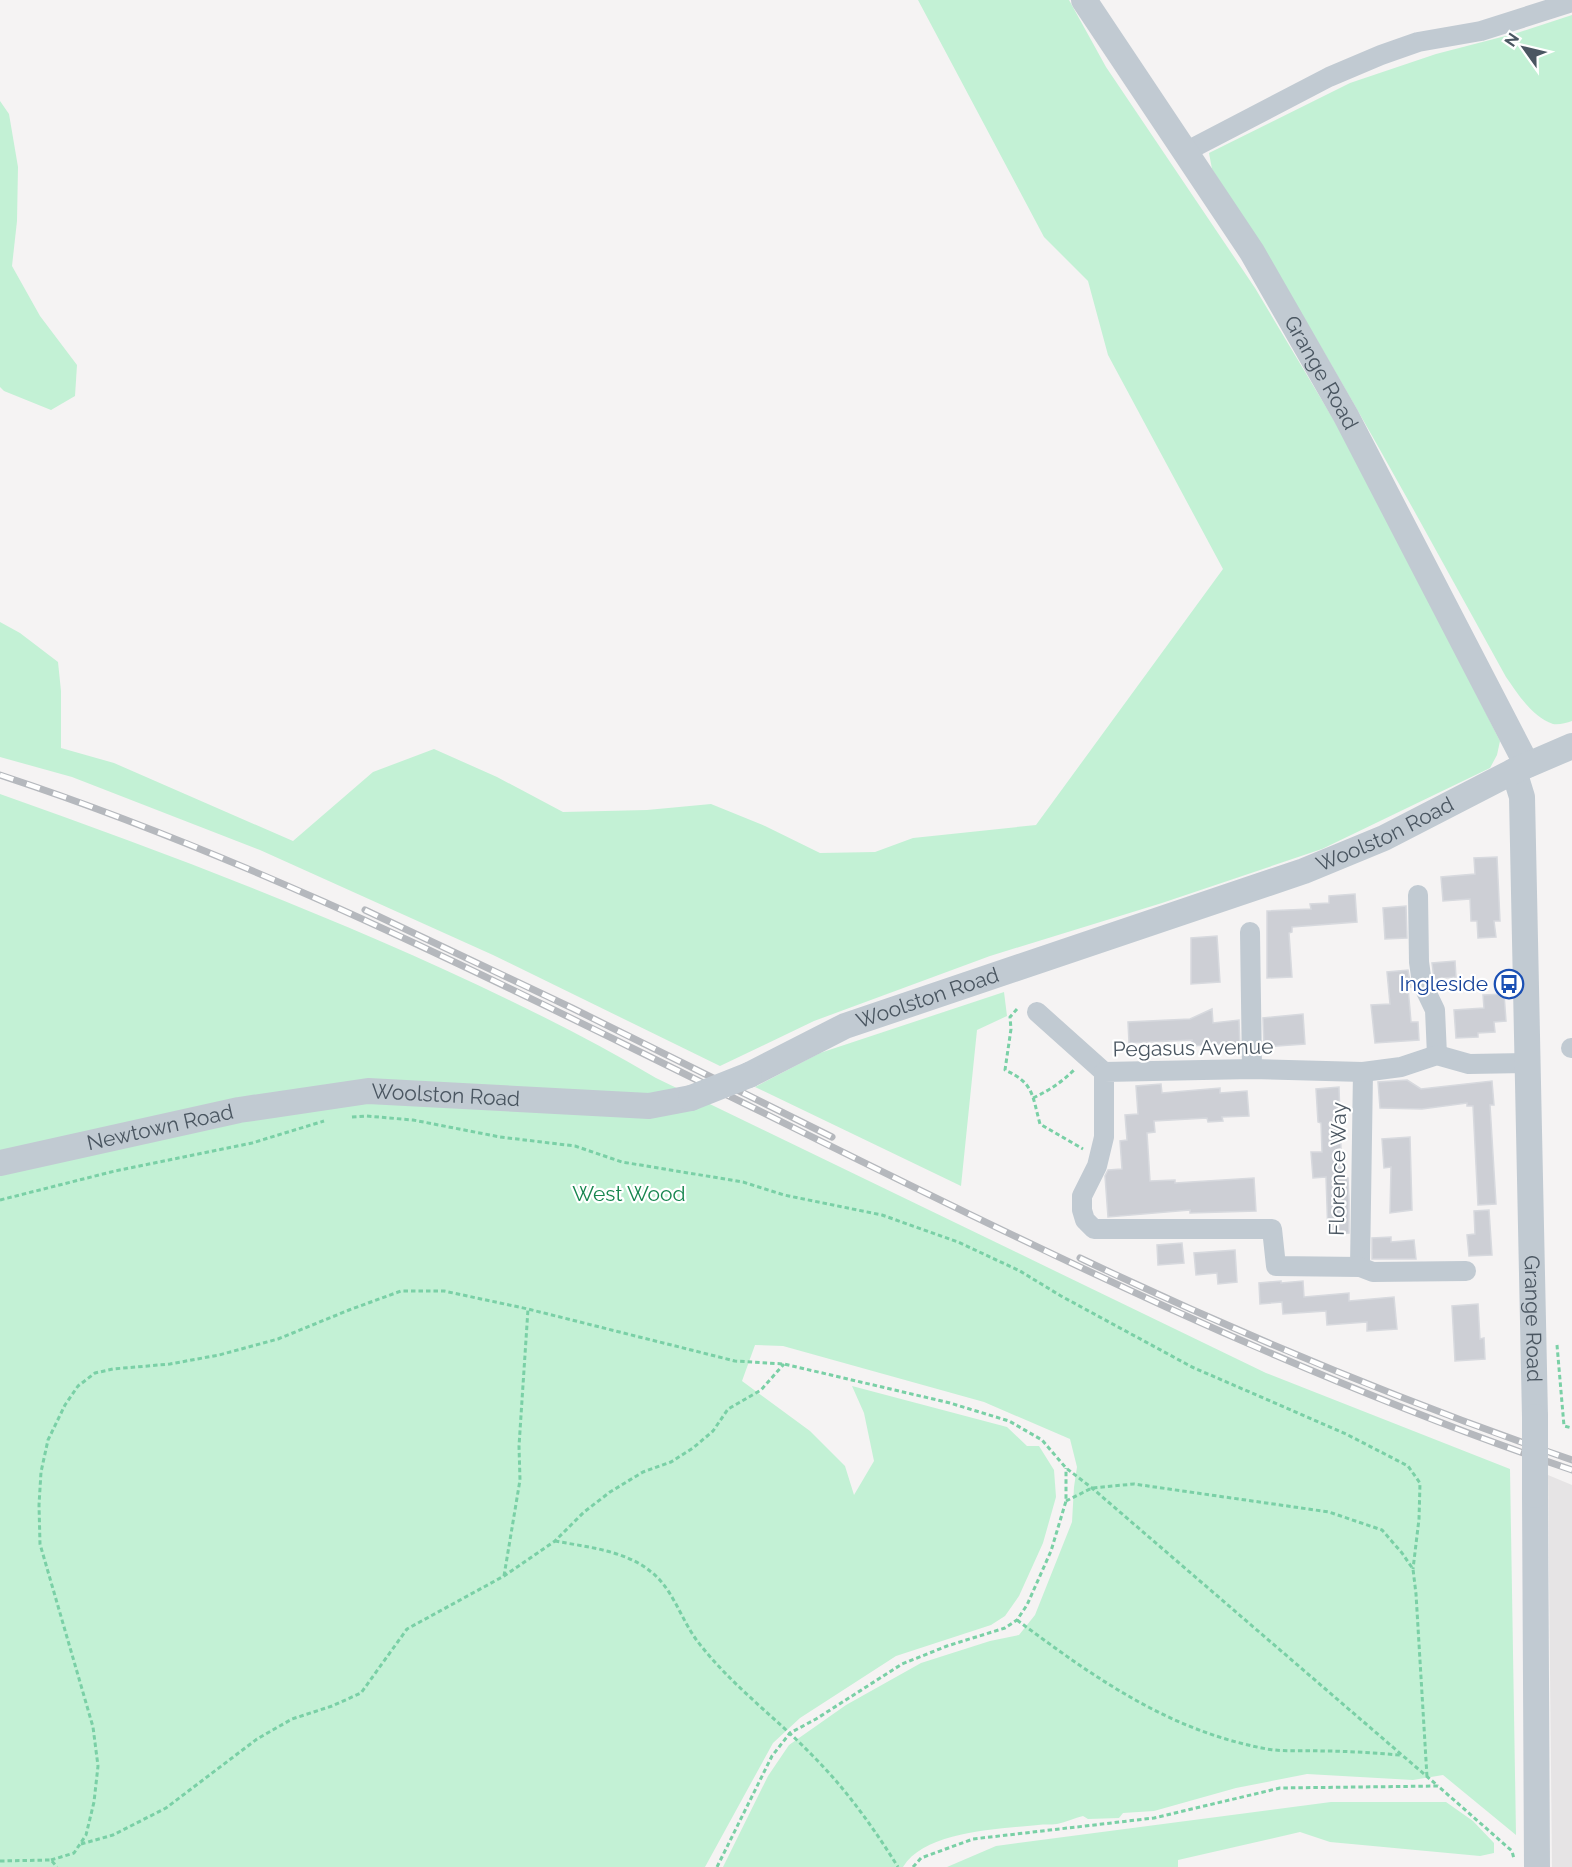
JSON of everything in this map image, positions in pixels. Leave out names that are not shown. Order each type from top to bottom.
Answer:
[{"type":"street","name":"Grange Road","points":[[1084,0],[1252,252],[1346,416],[1520,768],[1535,1417],[1537,1867]]},
{"type":"street","points":[[1185,152],[1329,77],[1381,55],[1418,42],[1481,31],[1572,3]]},
{"type":"street","points":[[1520,768],[1572,746]]},
{"type":"street","name":"Woolston Road","points":[[326,1108],[368,1091],[650,1106],[691,1098],[749,1075],[845,1026],[1304,871],[1384,838],[1520,768]]},
{"type":"street","points":[[1418,895],[1419,962],[1422,982],[1435,1010],[1437,1055],[1469,1064],[1527,1063]]},
{"type":"street","points":[[1250,932],[1252,1069]]},
{"type":"street","points":[[1037,1012],[1104,1072]]},
{"type":"street","name":"Pegasus Avenue","points":[[1437,1055],[1401,1067],[1363,1072],[1252,1069],[1104,1072],[1104,1137],[1097,1166],[1082,1196],[1082,1210],[1085,1220],[1094,1229],[1272,1229],[1276,1266],[1360,1267],[1372,1272],[1466,1271]]},
{"type":"street","name":"Florence Way","points":[[1360,1267],[1363,1072]]},
{"type":"street","name":"Newtown Road","points":[[0,1163],[239,1110],[326,1108]]},
{"type":"path","points":[[1037,1012],[1017,1009],[1010,1017],[1011,1029],[1005,1070],[1028,1084],[1040,1124],[1083,1149],[1101,1152]]},
{"type":"path","points":[[1033,1098],[1064,1081],[1086,1056]]},
{"type":"path","points":[[0,1200],[115,1171],[252,1143],[326,1108]]},
{"type":"path","points":[[344,1118],[366,1116],[413,1120],[500,1137],[575,1146],[622,1162],[743,1182],[784,1195],[882,1215],[958,1242],[1020,1271],[1061,1296],[1192,1367],[1318,1421],[1408,1466],[1419,1483],[1419,1519],[1413,1569],[1426,1777]]},
{"type":"path","points":[[0,1861],[51,1860],[74,1853],[86,1834],[94,1802],[98,1766],[93,1727],[40,1544],[41,1472],[48,1440],[78,1386],[95,1373],[113,1369],[170,1364],[219,1355],[278,1339],[401,1291],[444,1291],[528,1309],[735,1361],[784,1364],[950,1403],[1009,1421],[1042,1440],[1066,1468],[1512,1851],[1516,1867]]},
{"type":"path","points":[[504,1576],[520,1480],[519,1446],[528,1309]]},
{"type":"path","points":[[80,1844],[113,1835],[166,1808],[257,1739],[292,1719],[332,1706],[361,1693],[407,1629],[504,1576],[555,1541],[584,1512],[610,1492],[643,1472],[671,1462],[693,1448],[713,1431],[728,1409],[761,1390],[784,1364]]},
{"type":"path","points":[[717,1867],[772,1756],[790,1733],[902,1664],[947,1646],[1005,1628],[1017,1620],[1027,1605],[1051,1551],[1066,1501],[1066,1468]]},
{"type":"path","points":[[1066,1501],[1092,1488],[1134,1484],[1329,1512],[1382,1530],[1413,1569]]},
{"type":"path","points":[[555,1541],[610,1552],[649,1570],[663,1583],[698,1642],[757,1704],[814,1757],[870,1824],[898,1867]]},
{"type":"path","points":[[1017,1620],[1115,1690],[1156,1712],[1196,1728],[1243,1744],[1270,1749],[1402,1755]]},
{"type":"path","points":[[913,1867],[921,1858],[973,1839],[1154,1818],[1280,1788],[1438,1786]]},
{"type":"path","points":[[51,1860],[57,1867]]},
{"type":"shaded area","points":[[1548,1475],[1572,1485],[1572,1867],[1552,1867]]},
{"type":"green space","points":[[918,0],[1069,0],[1106,67],[1255,288],[1360,464],[1500,741],[1497,755],[1490,768],[1322,849],[1162,903],[990,956],[814,1021],[720,1066],[493,955],[260,850],[72,777],[0,757],[0,622],[20,633],[58,662],[61,691],[61,748],[114,763],[293,841],[373,772],[434,749],[497,777],[563,812],[647,810],[711,804],[765,826],[820,853],[875,852],[913,838],[1036,825],[1223,569],[1108,355],[1088,281],[1044,237]]},
{"type":"green space","points":[[1572,15],[1572,721],[1553,724],[1532,711],[1506,677],[1327,356],[1212,169],[1209,153],[1350,83],[1436,54],[1517,33]]},
{"type":"green space","points":[[0,101],[9,114],[18,167],[17,221],[12,266],[40,316],[77,365],[75,396],[51,410],[4,391],[0,387]]},
{"type":"green space","name":"West Wood","points":[[0,794],[239,883],[415,957],[555,1023],[656,1078],[1266,1373],[1510,1469],[1516,1835],[1443,1775],[1413,1780],[1307,1774],[1236,1788],[1154,1811],[1123,1813],[1119,1818],[1088,1819],[1083,1816],[1057,1824],[964,1834],[928,1846],[914,1855],[903,1867],[723,1867],[768,1776],[789,1745],[846,1705],[921,1663],[990,1641],[1019,1635],[1035,1615],[1072,1522],[1077,1467],[1070,1439],[984,1402],[783,1346],[755,1345],[742,1381],[810,1431],[845,1466],[854,1495],[874,1461],[864,1413],[852,1386],[1007,1427],[1027,1446],[1039,1446],[1054,1470],[1056,1497],[1043,1543],[1019,1596],[1005,1616],[991,1625],[896,1656],[800,1718],[773,1743],[705,1867],[0,1867]]},
{"type":"green space","points":[[1004,992],[1007,1016],[977,1030],[961,1186],[755,1087],[820,1053]]},
{"type":"green space","points":[[1331,1802],[1446,1802],[1473,1821],[1494,1843],[1494,1853],[1480,1856],[1330,1842],[1300,1832],[1178,1860],[1178,1867],[947,1867],[996,1846]]},
{"type":"building","points":[[1497,857],[1500,921],[1494,921],[1496,937],[1478,938],[1477,921],[1471,921],[1470,899],[1443,901],[1441,877],[1475,874],[1474,858]]},
{"type":"building","points":[[1355,894],[1357,922],[1292,927],[1292,932],[1289,933],[1292,977],[1267,978],[1267,911],[1311,909],[1310,904],[1329,903],[1329,896]]},
{"type":"building","points":[[1406,906],[1407,938],[1385,939],[1383,908]]},
{"type":"building","points":[[1217,936],[1220,982],[1191,984],[1191,938]]},
{"type":"building","points":[[1455,961],[1456,977],[1434,979],[1432,963]]},
{"type":"building","points":[[1408,970],[1411,987],[1408,987],[1411,1022],[1418,1022],[1419,1040],[1375,1043],[1371,1005],[1390,1004],[1387,972]]},
{"type":"building","points":[[1504,994],[1506,1021],[1494,1022],[1495,1032],[1478,1033],[1478,1037],[1456,1038],[1454,1010],[1484,1008],[1483,995]]},
{"type":"building","points":[[1212,1009],[1213,1023],[1239,1020],[1240,1049],[1224,1050],[1224,1044],[1192,1046],[1192,1040],[1129,1043],[1128,1022],[1190,1019]]},
{"type":"building","points":[[1303,1014],[1305,1044],[1264,1047],[1263,1018]]},
{"type":"building","points":[[1407,1080],[1421,1089],[1492,1081],[1494,1105],[1490,1105],[1496,1204],[1478,1205],[1473,1106],[1467,1106],[1467,1103],[1422,1109],[1380,1108],[1378,1082]]},
{"type":"building","points":[[1161,1084],[1162,1093],[1220,1088],[1220,1093],[1247,1091],[1249,1116],[1222,1117],[1223,1121],[1208,1122],[1207,1118],[1154,1121],[1155,1132],[1147,1133],[1150,1181],[1175,1180],[1175,1183],[1254,1178],[1256,1211],[1190,1213],[1190,1210],[1108,1217],[1105,1176],[1108,1170],[1122,1169],[1120,1141],[1127,1140],[1125,1115],[1138,1114],[1136,1086]]},
{"type":"building","points":[[1339,1087],[1341,1150],[1345,1178],[1348,1178],[1349,1233],[1328,1235],[1326,1177],[1313,1178],[1311,1152],[1322,1152],[1316,1089]]},
{"type":"building","points":[[1410,1137],[1412,1210],[1390,1213],[1391,1167],[1384,1168],[1382,1139]]},
{"type":"building","points":[[1489,1210],[1492,1255],[1469,1256],[1467,1235],[1475,1234],[1474,1211]]},
{"type":"building","points":[[1391,1237],[1391,1242],[1414,1240],[1416,1259],[1372,1259],[1372,1238]]},
{"type":"building","points":[[1182,1243],[1184,1263],[1158,1265],[1157,1245]]},
{"type":"building","points":[[1235,1250],[1237,1282],[1218,1284],[1217,1273],[1196,1275],[1194,1253]]},
{"type":"building","points":[[1281,1281],[1281,1283],[1303,1281],[1304,1297],[1349,1293],[1349,1301],[1394,1297],[1397,1329],[1367,1331],[1367,1322],[1327,1325],[1326,1311],[1283,1314],[1282,1302],[1260,1304],[1259,1283]]},
{"type":"building","points":[[1478,1304],[1480,1339],[1484,1338],[1485,1359],[1455,1361],[1452,1306]]},
{"type":"railway","points":[[0,775],[162,834],[322,901],[556,1011],[980,1220],[1097,1275],[1332,1379],[1451,1427],[1572,1470]]},
{"type":"railway","points":[[365,910],[572,1008],[832,1137]]},
{"type":"railway","points":[[1080,1258],[1323,1366],[1447,1415],[1572,1460]]},
{"type":"place","name":"Ingleside","points":[[1509,984]]}]
